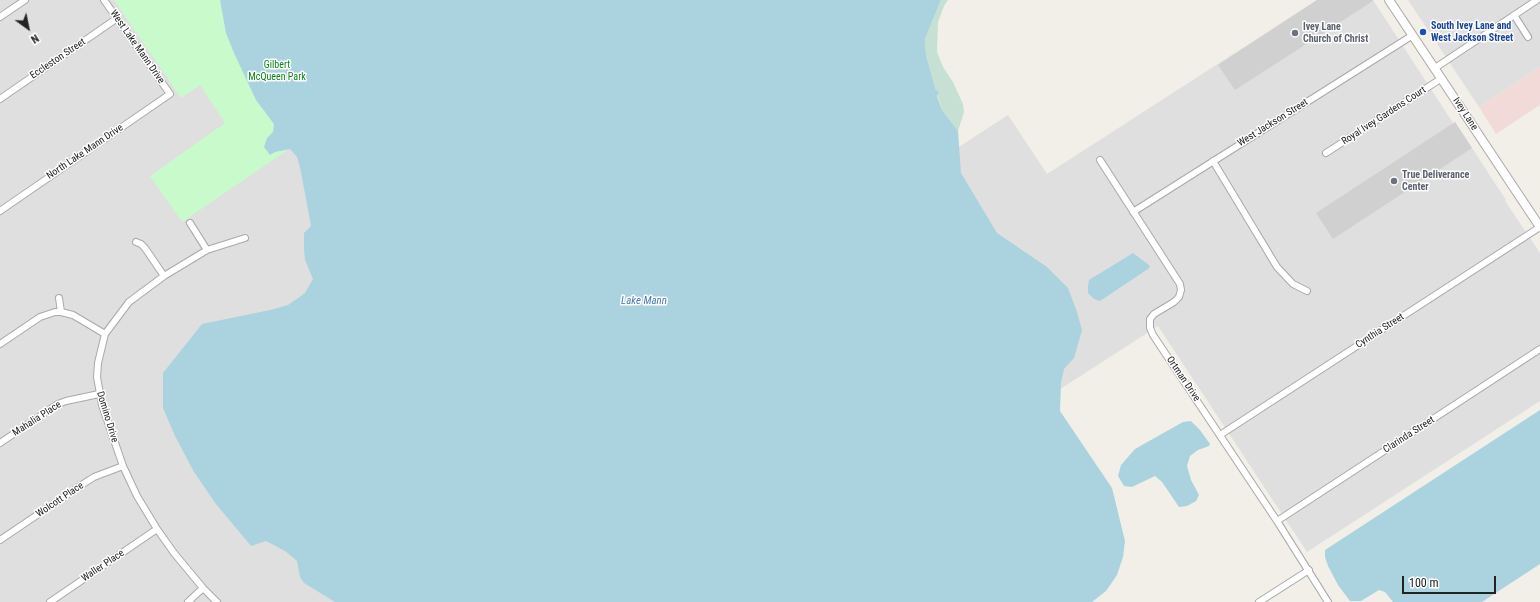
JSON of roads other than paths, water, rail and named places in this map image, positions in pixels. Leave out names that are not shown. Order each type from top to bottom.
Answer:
[{"type":"street","name":"West Lake Mann Drive","points":[[104,0],[170,94]]},
{"type":"street","name":"Ivey Lane","points":[[1390,0],[1540,227]]},
{"type":"street","points":[[1434,68],[1537,0]]},
{"type":"street","points":[[0,17],[22,1]]},
{"type":"street","points":[[1514,15],[1528,37]]},
{"type":"street","name":"Eccleston Street","points":[[0,99],[116,19]]},
{"type":"street","name":"West Jackson Street","points":[[1133,212],[1413,35]]},
{"type":"street","name":"Royal Ivey Gardens Court","points":[[1326,153],[1442,78]]},
{"type":"street","name":"North Lake Mann Drive","points":[[0,211],[170,94]]},
{"type":"street","name":"Ortman Drive","points":[[1100,160],[1180,284],[1181,290],[1174,302],[1154,314],[1150,319],[1150,328],[1153,335],[1277,521],[1328,602]]},
{"type":"street","points":[[1213,161],[1277,267],[1293,284],[1307,291]]},
{"type":"street","points":[[190,224],[207,250]]},
{"type":"street","name":"Cynthia Street","points":[[1220,435],[1540,227]]},
{"type":"street","name":"Domino Drive","points":[[217,602],[203,588],[174,553],[137,496],[123,466],[110,432],[99,394],[97,378],[98,363],[106,334],[129,302],[164,276],[207,250],[245,238]]},
{"type":"street","points":[[136,242],[145,248],[164,276]]},
{"type":"street","points":[[58,298],[61,312]]},
{"type":"street","points":[[0,344],[40,317],[61,312],[73,315],[106,334]]},
{"type":"street","name":"Clarinda Street","points":[[1277,521],[1540,349]]},
{"type":"street","name":"Mahalia Place","points":[[0,443],[58,404],[99,394]]},
{"type":"street","name":"Wolcott Place","points":[[0,540],[94,477],[123,466]]},
{"type":"street","name":"Waller Place","points":[[50,602],[157,529]]},
{"type":"street","points":[[1259,602],[1309,570]]},
{"type":"street","points":[[188,602],[203,588]]},
{"type":"water","name":"Lake Mann","points":[[220,0],[941,0],[925,39],[926,55],[936,90],[939,92],[937,96],[942,110],[958,131],[961,173],[997,233],[1047,267],[1068,288],[1077,312],[1082,330],[1074,358],[1064,369],[1061,383],[1060,411],[1112,488],[1125,541],[1123,557],[1117,575],[1106,591],[1092,602],[335,602],[304,583],[300,577],[297,561],[285,551],[266,541],[251,546],[216,504],[194,472],[175,436],[163,408],[163,373],[202,324],[288,305],[305,293],[313,279],[305,260],[304,233],[311,226],[297,157],[290,149],[275,152],[270,155],[264,147],[267,138],[273,132],[274,124],[256,100],[234,53],[226,33]]},
{"type":"water","points":[[1133,253],[1150,267],[1100,301],[1094,299],[1088,293],[1089,280]]},
{"type":"water","points":[[1540,410],[1540,564],[1482,602],[1393,602],[1385,592],[1379,590],[1361,601],[1350,601],[1338,585],[1328,566],[1325,557],[1325,550]]},
{"type":"water","points":[[1191,421],[1200,430],[1210,444],[1209,446],[1198,450],[1190,456],[1187,466],[1191,480],[1199,495],[1196,501],[1187,506],[1179,507],[1162,482],[1155,476],[1132,487],[1124,486],[1118,476],[1121,465],[1135,449],[1183,422]]},
{"type":"place","name":"South Ivey Lane and West Jackson Street","points":[[1423,32]]},
{"type":"place","name":"Ivey Lane Church of Christ","points":[[1295,33]]},
{"type":"place","name":"True Deliverance Center","points":[[1394,181]]},
{"type":"park label","name":"Gilbert McQueen Park","points":[[277,70]]}]
